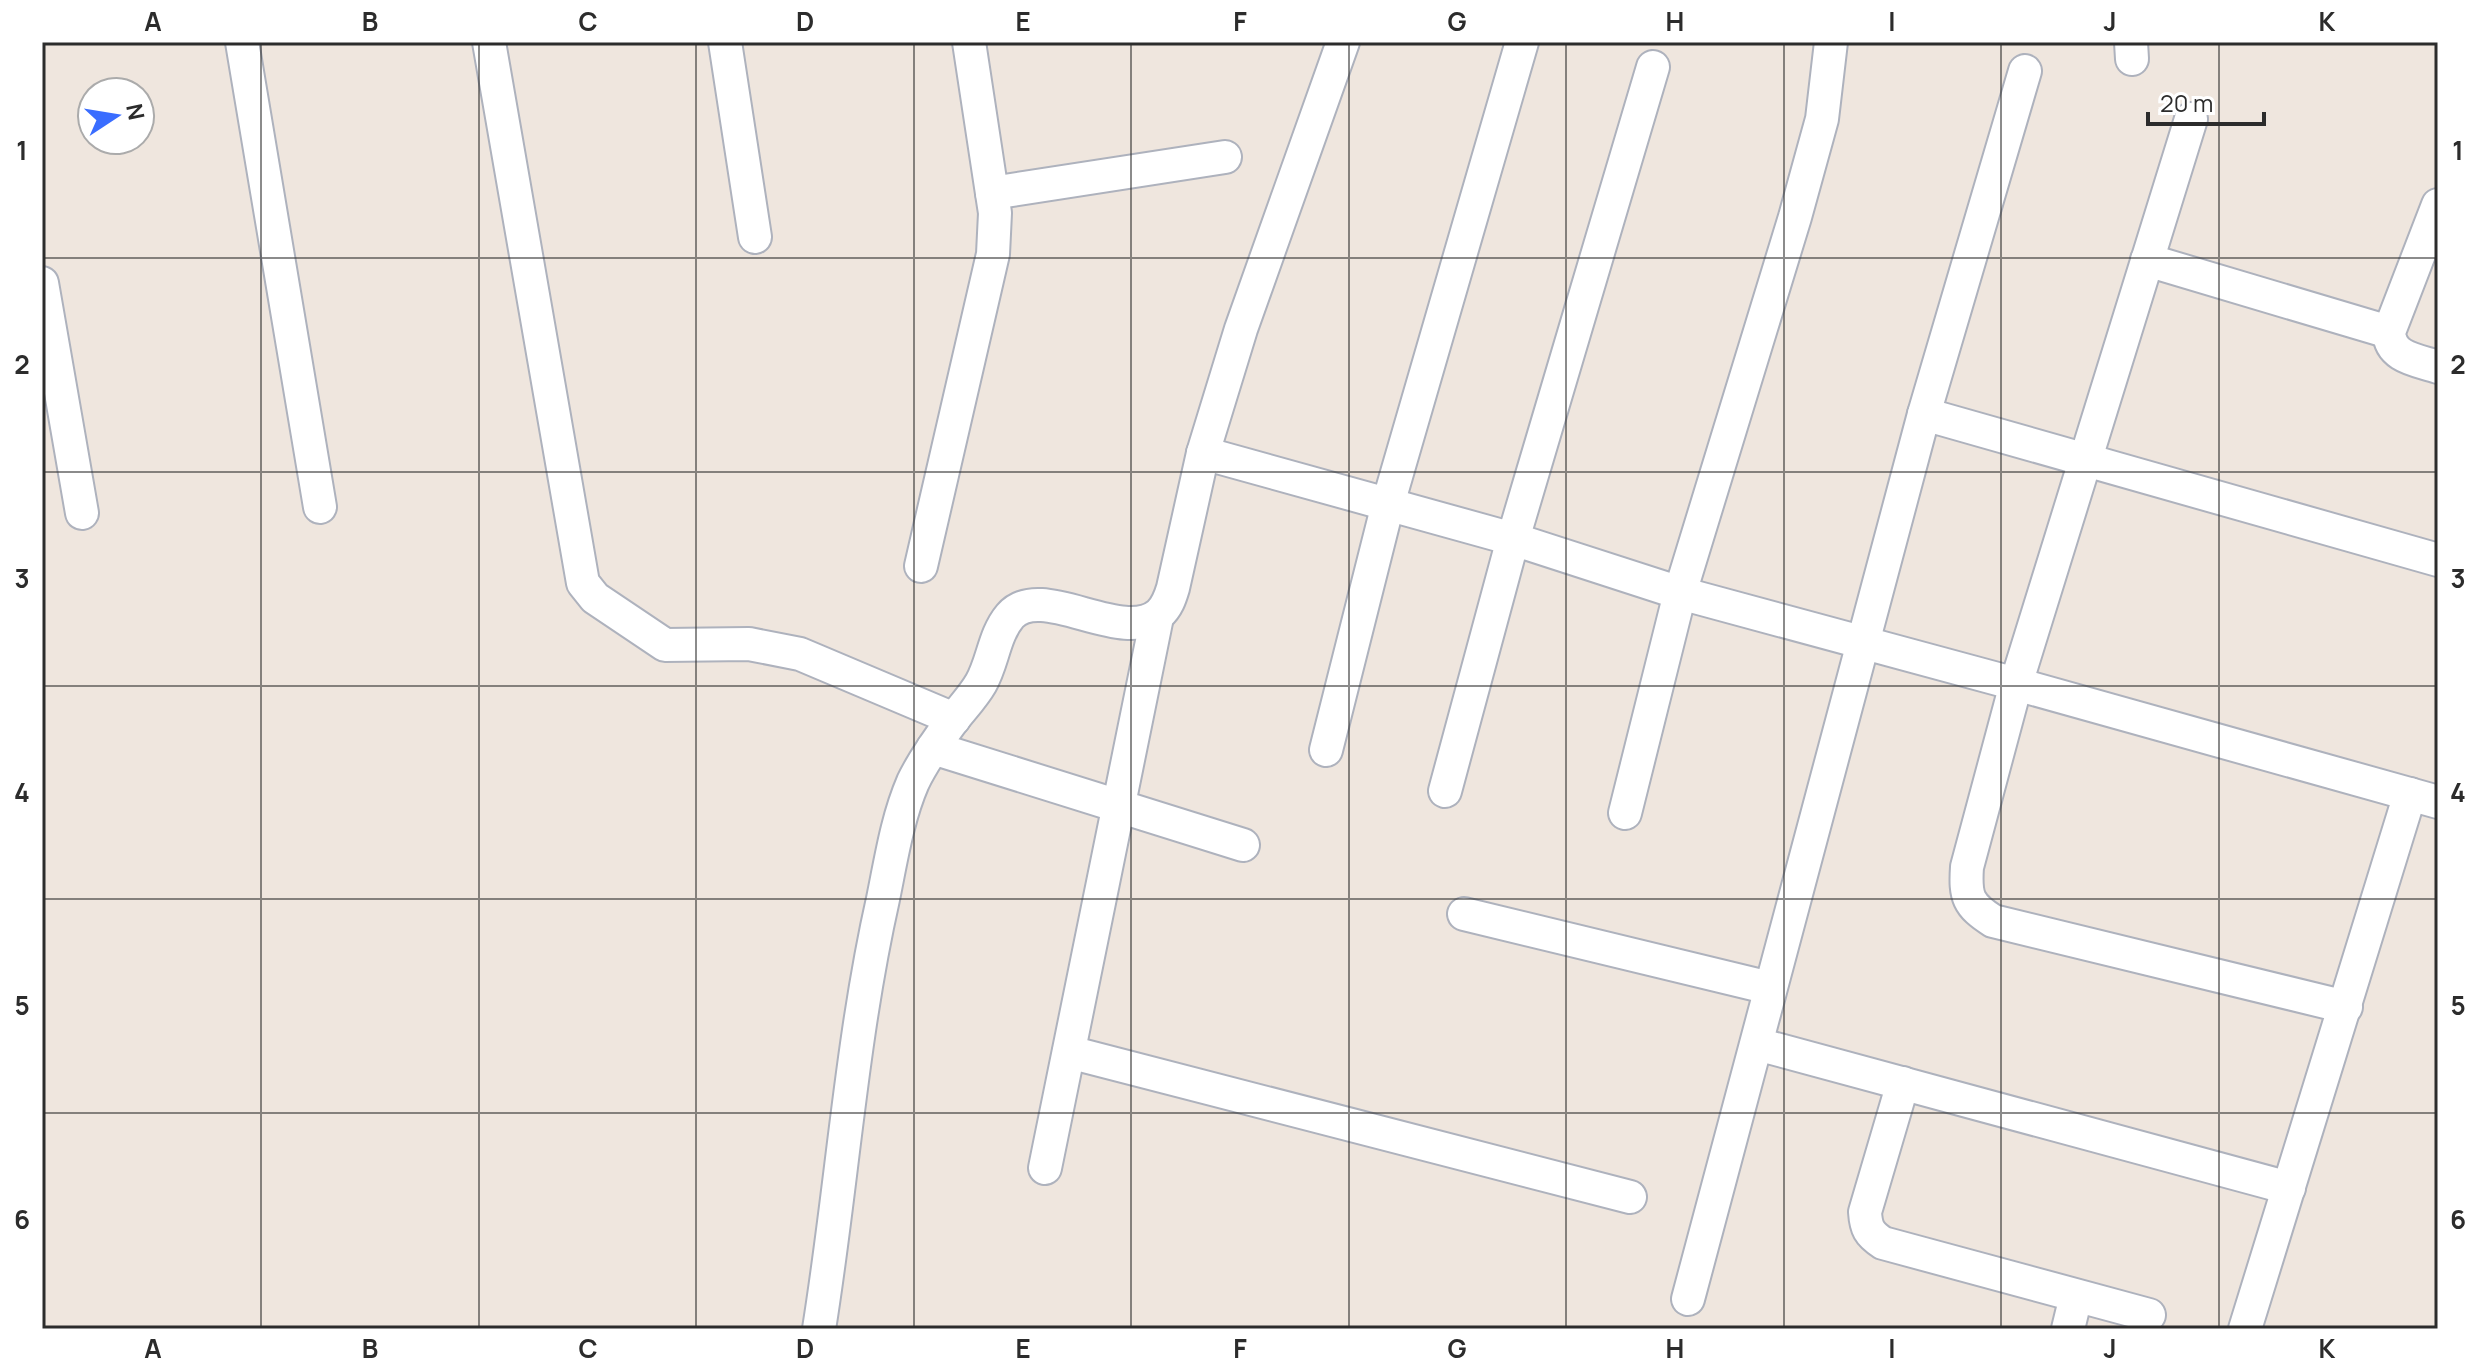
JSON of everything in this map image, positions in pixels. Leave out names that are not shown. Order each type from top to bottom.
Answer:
[{"type":"street","points":[[242,42],[320,507]]},
{"type":"street","points":[[489,42],[583,583],[595,598],[665,645],[749,644],[800,654],[954,719]]},
{"type":"street","points":[[725,42],[755,237]]},
{"type":"street","points":[[921,566],[993,254],[995,213],[969,42]]},
{"type":"street","points":[[1045,1168],[1157,617],[1167,605],[1173,588],[1203,453],[1241,329],[1306,138],[1343,42]]},
{"type":"street","points":[[1326,750],[1388,504],[1522,42]]},
{"type":"street","points":[[1625,813],[1680,593],[1822,119],[1831,42]]},
{"type":"street","points":[[1445,791],[1513,539],[1653,67]]},
{"type":"street","points":[[1688,1299],[1924,414],[2025,71]]},
{"type":"street","points":[[2191,119],[2016,684],[1967,867],[1968,897],[1975,909],[1993,921],[2346,1007]]},
{"type":"street","points":[[992,193],[1225,157]]},
{"type":"street","points":[[2438,205],[2389,332],[2389,344],[2397,353],[2438,367]]},
{"type":"street","points":[[2147,260],[2389,332]]},
{"type":"street","points":[[42,283],[82,513]]},
{"type":"street","points":[[1924,414],[2438,560]]},
{"type":"street","points":[[1203,453],[1513,539],[1680,593],[2424,798],[2346,1007],[2245,1329]]},
{"type":"street","points":[[819,1329],[868,961],[898,826],[913,783],[933,748],[983,681],[998,636],[1010,616],[1020,608],[1032,603],[1046,604],[1096,619],[1142,621],[1157,617]]},
{"type":"street","points":[[933,748],[1243,845]]},
{"type":"street","points":[[1464,914],[1770,988]]},
{"type":"street","points":[[1757,1044],[2289,1188]]},
{"type":"street","points":[[1069,1052],[1630,1197]]},
{"type":"street","points":[[1903,1083],[1865,1212],[1865,1226],[1871,1236],[1883,1243],[2149,1315]]},
{"type":"street","points":[[2068,1329],[2076,1296]]}]
